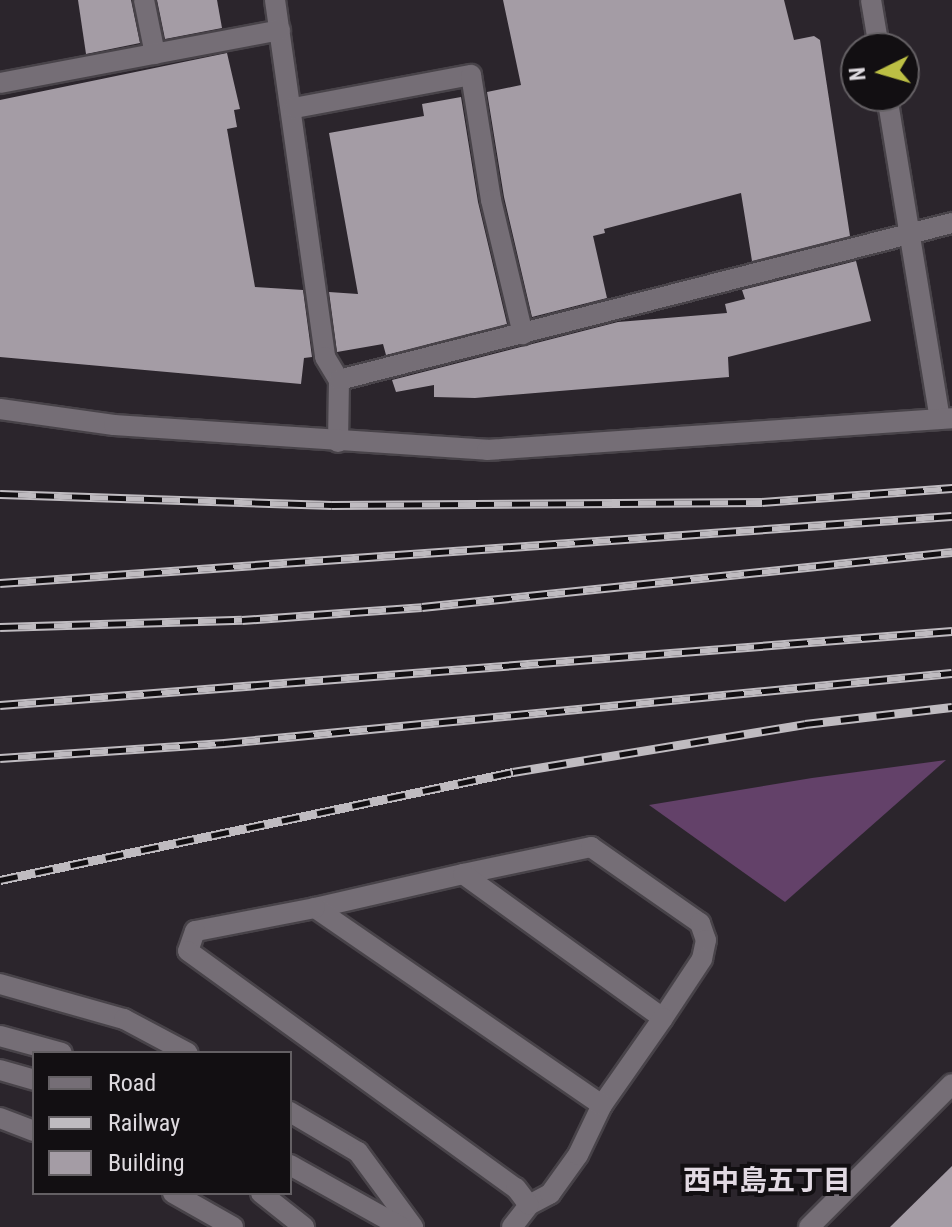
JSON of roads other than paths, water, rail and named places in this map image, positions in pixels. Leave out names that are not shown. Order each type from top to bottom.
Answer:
[{"type":"street","points":[[144,0],[155,54]]},
{"type":"street","points":[[275,0],[294,108],[325,357],[339,380],[338,442]]},
{"type":"street","points":[[871,0],[876,32]]},
{"type":"street","points":[[0,83],[280,30]]},
{"type":"street","points":[[294,108],[471,75],[491,200],[523,334]]},
{"type":"street","points":[[0,409],[114,425],[487,450],[946,419],[909,234],[890,112]]},
{"type":"street","points":[[339,380],[952,223]]},
{"type":"street","points":[[512,1227],[529,1205],[550,1194],[578,1155],[602,1105],[702,959],[706,940],[700,923],[591,847],[315,908],[195,931],[188,951],[516,1188],[529,1205]]},
{"type":"street","points":[[463,874],[663,1018]]},
{"type":"street","points":[[315,908],[602,1105]]},
{"type":"street","points":[[0,984],[124,1019],[184,1051]]},
{"type":"street","points":[[0,1036],[55,1051]]},
{"type":"street","points":[[0,1070],[32,1079]]},
{"type":"street","points":[[809,1227],[952,1084]]},
{"type":"street","points":[[292,1113],[358,1152],[413,1227]]},
{"type":"street","points":[[0,1118],[32,1130]]},
{"type":"street","points":[[292,1166],[401,1227]]},
{"type":"street","points":[[177,1195],[233,1227]]},
{"type":"street","points":[[264,1195],[304,1227]]},
{"type":"railway","points":[[0,494],[332,505],[762,502],[952,488]]},
{"type":"railway","points":[[0,583],[952,516]]},
{"type":"railway","points":[[0,627],[242,620],[422,607],[952,552]]},
{"type":"railway","points":[[0,705],[952,631]]},
{"type":"railway","points":[[0,758],[224,743],[952,673]]},
{"type":"railway","points":[[0,880],[513,772],[805,724],[952,707]]},
{"type":"district","name":"西中島五丁目","points":[[767,1181]]}]
